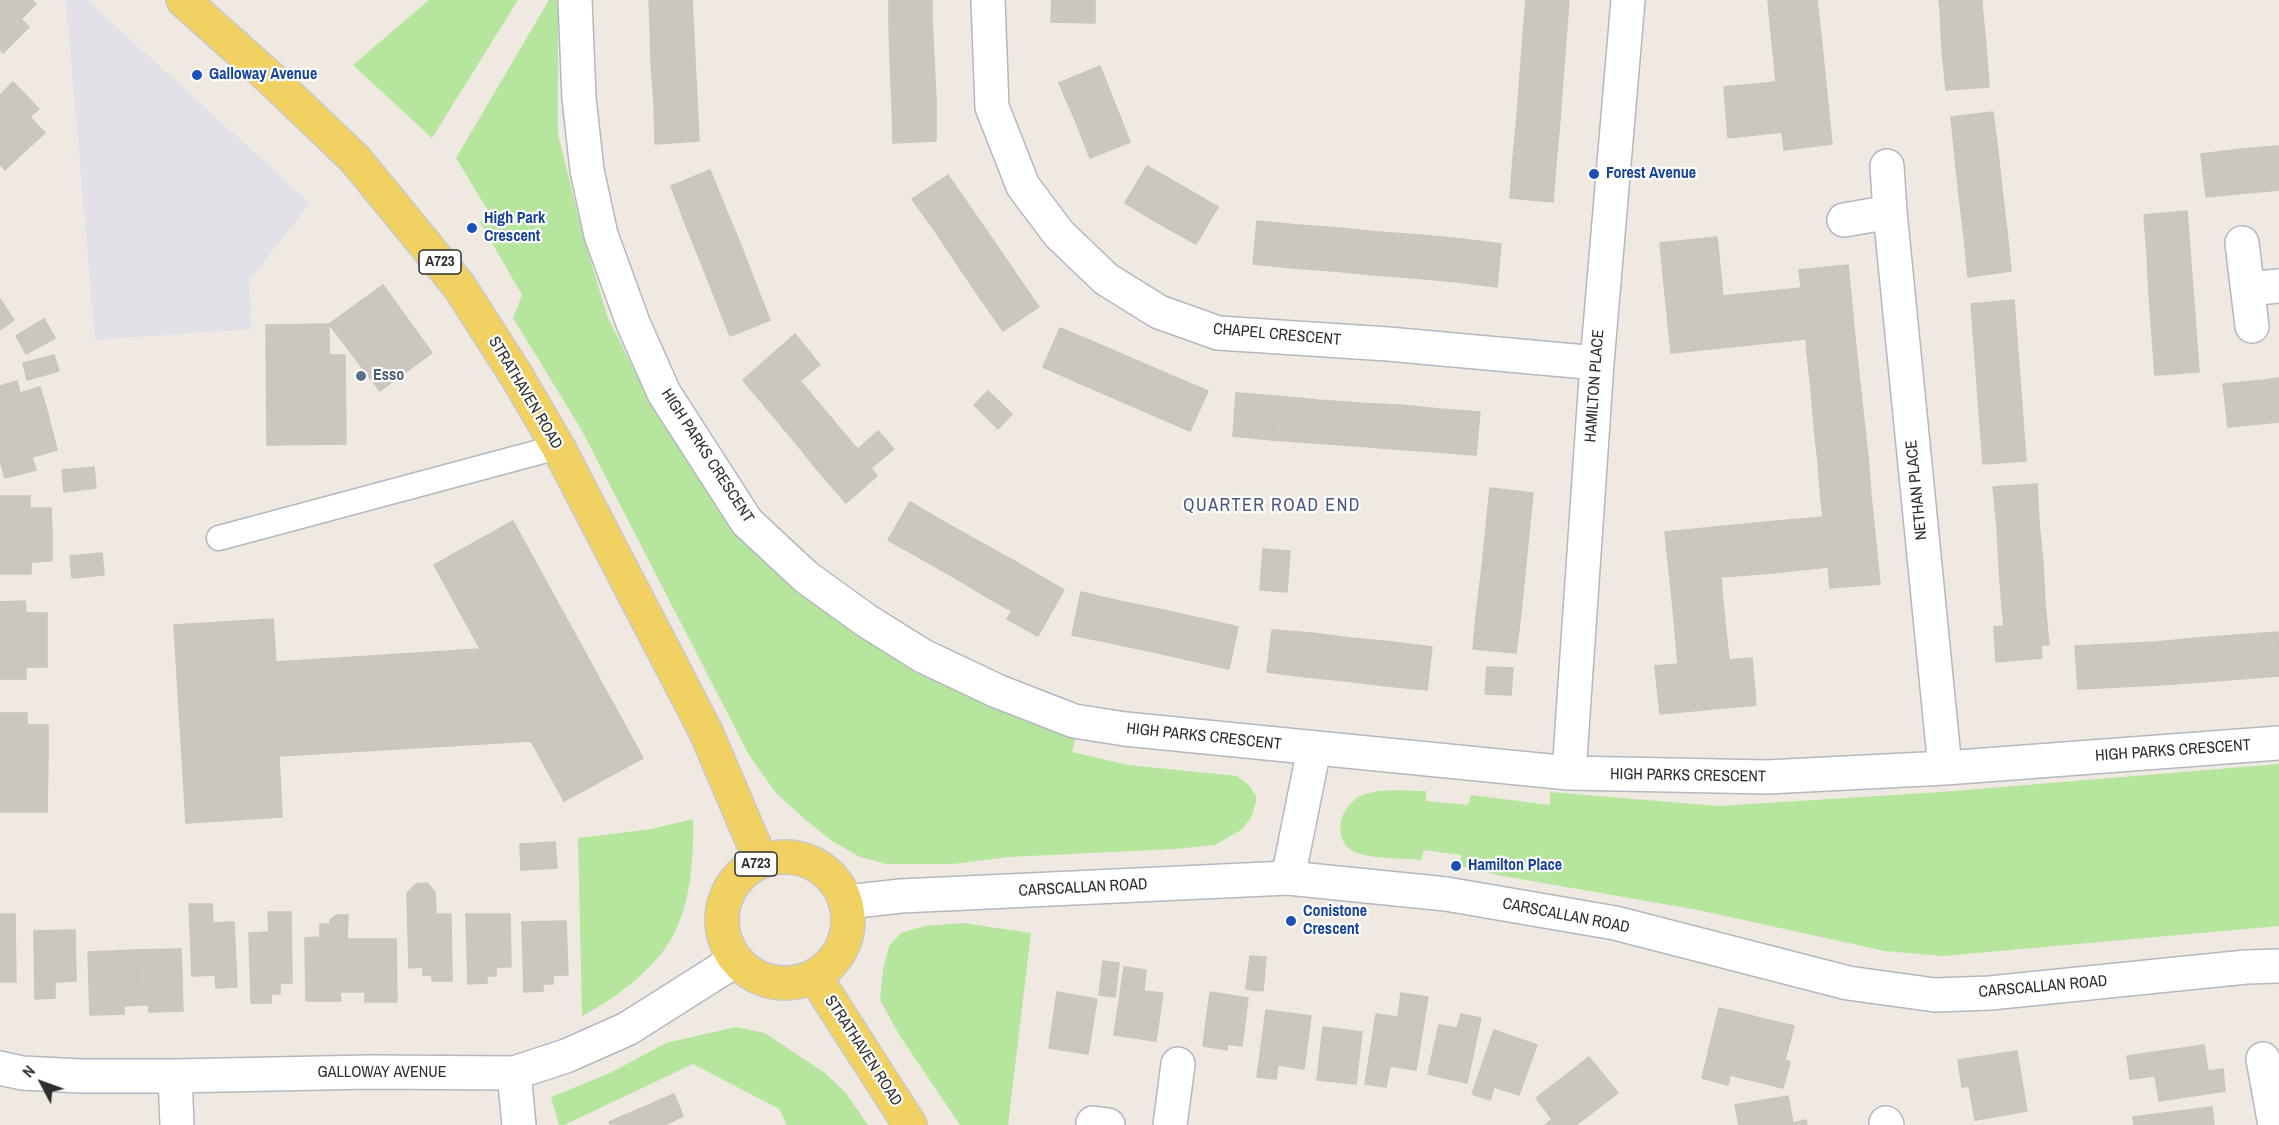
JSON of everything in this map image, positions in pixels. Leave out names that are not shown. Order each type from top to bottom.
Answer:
[{"type":"main road","name":"STRATHAVEN ROAD","points":[[183,0],[267,75],[355,159],[459,286],[516,375],[558,447],[706,732],[761,861]]},
{"type":"main road","name":"STRATHAVEN ROAD","points":[[778,857],[800,858],[820,867],[836,882],[846,902],[849,923],[844,945],[832,963],[814,977],[783,984],[761,980],[742,968],[729,950],[723,934],[722,912],[729,890],[742,873],[761,861],[778,857]]},
{"type":"main road","name":"STRATHAVEN ROAD","points":[[814,977],[909,1125]]},
{"type":"street","name":"HIGH PARKS CRESCENT","points":[[575,0],[579,98],[587,170],[601,235],[633,323],[664,393],[747,522],[806,577],[867,621],[923,656],[998,692],[1074,721],[1125,729],[1569,773],[1767,777],[1945,768],[2279,743]]},
{"type":"street","name":"CHAPEL CRESCENT","points":[[988,0],[992,107],[1023,186],[1059,234],[1106,279],[1159,312],[1218,333],[1388,344],[1597,363]]},
{"type":"street","name":"HAMILTON PLACE","points":[[1569,773],[1597,363],[1628,0]]},
{"type":"street","name":"NETHAN PLACE","points":[[1887,166],[1945,768]]},
{"type":"street","points":[[1844,220],[1890,212]]},
{"type":"street","points":[[2242,243],[2264,288],[2252,326]]},
{"type":"street","points":[[1288,878],[1314,749]]},
{"type":"street","name":"CARSCALLAN ROAD","points":[[846,902],[934,895],[1288,878],[1446,894],[1603,921],[1848,983],[1935,995],[1990,993],[2246,967],[2279,966]]},
{"type":"street","name":"GALLOWAY AVENUE","points":[[0,1068],[22,1073],[81,1076],[370,1072],[514,1073],[567,1056],[627,1029],[736,960]]},
{"type":"street","points":[[2263,1059],[2275,1125]]},
{"type":"street","points":[[1170,1125],[1178,1064]]},
{"type":"street","points":[[514,1073],[519,1125]]},
{"type":"street","points":[[175,1076],[177,1125]]},
{"type":"lane","points":[[219,538],[558,447]]},
{"type":"shaded area","points":[[66,0],[87,0],[310,203],[249,281],[252,329],[95,340]]},
{"type":"green space","points":[[429,0],[518,0],[432,138],[353,65]]},
{"type":"green space","points":[[549,0],[558,0],[558,134],[584,239],[608,318],[656,413],[711,493],[852,629],[924,676],[994,709],[1076,737],[1072,752],[1128,765],[1237,776],[1249,785],[1256,796],[1251,818],[1241,830],[1215,845],[1175,849],[1008,857],[953,864],[887,864],[860,857],[832,841],[776,793],[749,755],[581,429],[513,318],[522,295],[480,222],[490,214],[456,158]]},
{"type":"green space","points":[[2279,764],[2279,926],[1943,956],[1885,951],[1698,910],[1498,875],[1461,866],[1461,855],[1424,850],[1421,860],[1367,856],[1350,849],[1341,833],[1343,815],[1348,806],[1365,794],[1387,790],[1426,791],[1426,801],[1468,805],[1471,795],[1550,805],[1550,792],[1719,806],[1942,792]]},
{"type":"green space","points":[[693,819],[693,850],[687,898],[670,941],[653,964],[642,974],[606,1002],[582,1016],[578,838],[652,829]]},
{"type":"green space","points":[[963,923],[1031,933],[1008,1125],[960,1125],[900,1036],[880,1000],[883,970],[889,946],[901,933],[925,926]]},
{"type":"green space","points":[[736,1027],[765,1033],[825,1073],[845,1092],[868,1125],[787,1125],[779,1109],[693,1064],[564,1125],[559,1125],[551,1097],[610,1073],[666,1043]]},
{"type":"building","points":[[2,0],[32,0],[36,4],[21,19],[29,27],[3,53],[0,50],[0,2]]},
{"type":"building","points":[[649,0],[692,0],[693,20],[650,22]]},
{"type":"building","points":[[889,0],[932,0],[932,20],[889,22]]},
{"type":"building","points":[[1052,0],[1095,0],[1095,23],[1051,22]]},
{"type":"building","points":[[1526,0],[1569,0],[1566,39],[1523,36]]},
{"type":"building","points":[[1768,0],[1817,0],[1819,18],[1770,23]]},
{"type":"building","points":[[1939,0],[1982,0],[1982,5],[1940,9]]},
{"type":"building","points":[[1982,5],[1986,46],[1942,49],[1940,9]]},
{"type":"building","points":[[1819,18],[1823,55],[1774,60],[1770,23]]},
{"type":"building","points":[[693,20],[695,60],[651,62],[650,22]]},
{"type":"building","points":[[932,20],[934,59],[890,61],[889,22]]},
{"type":"building","points":[[1523,36],[1566,39],[1563,78],[1520,76]]},
{"type":"building","points":[[1986,46],[1989,87],[1946,90],[1942,49]]},
{"type":"building","points":[[1823,55],[1832,144],[1784,150],[1782,132],[1728,138],[1724,87],[1776,82],[1774,60]]},
{"type":"building","points":[[934,59],[936,101],[892,102],[890,61]]},
{"type":"building","points":[[695,60],[697,101],[654,103],[651,62]]},
{"type":"building","points":[[1100,66],[1115,104],[1075,120],[1059,83]]},
{"type":"building","points":[[1520,76],[1563,78],[1560,120],[1517,117]]},
{"type":"building","points":[[13,82],[39,109],[30,117],[45,133],[25,151],[0,125],[0,95]]},
{"type":"building","points":[[697,101],[699,141],[655,144],[654,103]]},
{"type":"building","points":[[936,101],[936,141],[893,143],[892,102]]},
{"type":"building","points":[[1115,104],[1130,142],[1090,158],[1075,120]]},
{"type":"building","points":[[1993,112],[1998,151],[1955,156],[1951,117]]},
{"type":"building","points":[[1517,117],[1560,120],[1556,162],[1513,158]]},
{"type":"building","points":[[0,125],[25,151],[5,170],[0,164]]},
{"type":"building","points":[[2279,146],[2279,190],[2247,193],[2242,149]]},
{"type":"building","points":[[2242,149],[2247,193],[2206,197],[2201,154]]},
{"type":"building","points":[[1998,151],[2002,190],[1959,195],[1955,156]]},
{"type":"building","points":[[1513,158],[1556,162],[1553,202],[1510,198]]},
{"type":"building","points":[[1147,166],[1182,186],[1160,224],[1125,203]]},
{"type":"building","points":[[710,170],[725,207],[685,223],[671,186]]},
{"type":"building","points":[[948,175],[970,207],[935,231],[912,199]]},
{"type":"building","points":[[1182,186],[1218,207],[1196,244],[1160,224]]},
{"type":"building","points":[[2002,190],[2007,231],[1964,236],[1959,195]]},
{"type":"building","points":[[725,207],[740,243],[700,260],[685,223]]},
{"type":"building","points":[[970,207],[993,240],[957,264],[935,231]]},
{"type":"building","points":[[2187,211],[2190,251],[2147,254],[2144,215]]},
{"type":"building","points":[[1257,221],[1298,225],[1294,268],[1253,264]]},
{"type":"building","points":[[1298,225],[1339,228],[1334,271],[1294,268]]},
{"type":"building","points":[[1339,228],[1378,232],[1374,275],[1334,271]]},
{"type":"building","points":[[2007,231],[2011,271],[1968,277],[1964,236]]},
{"type":"building","points":[[1378,232],[1420,235],[1416,278],[1374,275]]},
{"type":"building","points":[[1420,235],[1462,239],[1457,282],[1416,278]]},
{"type":"building","points":[[1717,237],[1723,296],[1743,294],[1749,345],[1671,353],[1660,243]]},
{"type":"building","points":[[1462,239],[1501,244],[1497,287],[1457,282]]},
{"type":"building","points":[[993,240],[1016,274],[980,298],[957,264]]},
{"type":"building","points":[[740,243],[755,282],[715,298],[700,260]]},
{"type":"building","points":[[2190,251],[2193,291],[2149,294],[2147,254]]},
{"type":"building","points":[[1848,265],[1856,348],[1807,353],[1806,339],[1749,345],[1743,294],[1801,288],[1799,270]]},
{"type":"building","points":[[1016,274],[1039,307],[1003,331],[980,298]]},
{"type":"building","points":[[755,282],[770,320],[730,336],[715,298]]},
{"type":"building","points":[[383,285],[432,353],[380,391],[329,324]]},
{"type":"building","points":[[2193,291],[2196,331],[2152,334],[2149,294]]},
{"type":"building","points":[[0,299],[14,320],[0,330]]},
{"type":"building","points":[[2014,300],[2017,340],[1974,343],[1971,304]]},
{"type":"building","points":[[44,319],[55,338],[26,354],[16,336]]},
{"type":"building","points":[[329,324],[329,355],[345,355],[346,444],[267,445],[266,325]]},
{"type":"building","points":[[1060,328],[1096,343],[1079,383],[1043,367]]},
{"type":"building","points":[[2196,331],[2199,372],[2155,375],[2152,334]]},
{"type":"building","points":[[795,334],[820,365],[800,381],[802,383],[768,410],[743,380]]},
{"type":"building","points":[[2017,340],[2020,380],[1977,383],[1974,343]]},
{"type":"building","points":[[1096,343],[1133,359],[1116,399],[1079,383]]},
{"type":"building","points":[[1856,348],[1860,384],[1811,389],[1807,353]]},
{"type":"building","points":[[54,355],[59,371],[27,380],[23,363]]},
{"type":"building","points":[[1133,359],[1170,375],[1153,415],[1116,399]]},
{"type":"building","points":[[1170,375],[1208,391],[1190,431],[1153,415]]},
{"type":"building","points":[[2279,378],[2279,422],[2268,423],[2264,380]]},
{"type":"building","points":[[2020,380],[2023,421],[1980,424],[1977,383]]},
{"type":"building","points":[[2264,380],[2268,423],[2228,427],[2223,384]]},
{"type":"building","points":[[17,381],[20,393],[40,387],[48,414],[0,427],[0,386]]},
{"type":"building","points":[[802,383],[827,413],[794,441],[768,410]]},
{"type":"building","points":[[1860,384],[1864,421],[1814,425],[1811,389]]},
{"type":"building","points":[[988,391],[1012,414],[998,429],[974,405]]},
{"type":"building","points":[[1236,393],[1276,396],[1272,440],[1233,436]]},
{"type":"building","points":[[1276,396],[1317,400],[1314,443],[1272,440]]},
{"type":"building","points":[[1317,400],[1359,403],[1356,446],[1314,443]]},
{"type":"building","points":[[1359,403],[1399,405],[1395,449],[1356,446]]},
{"type":"building","points":[[1399,405],[1440,409],[1436,452],[1395,449]]},
{"type":"building","points":[[1440,409],[1480,412],[1476,455],[1436,452]]},
{"type":"building","points":[[827,413],[853,444],[819,472],[794,441]]},
{"type":"building","points":[[48,414],[57,450],[32,457],[36,470],[5,478],[0,460],[0,427]]},
{"type":"building","points":[[1864,421],[1868,457],[1818,462],[1814,425]]},
{"type":"building","points":[[2023,421],[2026,461],[1983,464],[1980,424]]},
{"type":"building","points":[[878,431],[894,449],[871,468],[877,476],[846,503],[819,472],[853,444],[858,449]]},
{"type":"building","points":[[1868,457],[1871,495],[1821,500],[1818,462]]},
{"type":"building","points":[[94,467],[96,488],[64,492],[62,470]]},
{"type":"building","points":[[2037,484],[2039,523],[1997,527],[1993,487]]},
{"type":"building","points":[[1490,488],[1533,493],[1529,532],[1486,528]]},
{"type":"building","points":[[1871,495],[1880,584],[1830,588],[1828,567],[1772,573],[1767,522],[1823,517],[1821,500]]},
{"type":"building","points":[[0,496],[30,496],[30,508],[51,508],[52,535],[0,536]]},
{"type":"building","points":[[910,502],[944,522],[922,559],[888,540]]},
{"type":"building","points":[[513,521],[643,758],[564,801],[531,741],[279,756],[282,817],[186,823],[174,625],[273,619],[276,662],[480,649],[434,565]]},
{"type":"building","points":[[944,522],[978,541],[957,579],[922,559]]},
{"type":"building","points":[[1767,522],[1772,573],[1721,577],[1723,603],[1673,608],[1665,532]]},
{"type":"building","points":[[2039,523],[2043,563],[1999,566],[1997,527]]},
{"type":"building","points":[[1486,528],[1529,532],[1525,572],[1482,567]]},
{"type":"building","points":[[52,535],[52,561],[31,562],[31,574],[0,574],[0,536]]},
{"type":"building","points":[[978,541],[1014,561],[992,600],[957,579]]},
{"type":"building","points":[[1263,549],[1290,551],[1287,592],[1260,590]]},
{"type":"building","points":[[102,553],[104,575],[72,578],[70,556]]},
{"type":"building","points":[[1014,561],[1064,590],[1038,636],[1007,619],[1012,611],[992,600]]},
{"type":"building","points":[[2043,563],[2045,604],[2002,607],[1999,566]]},
{"type":"building","points":[[1482,567],[1525,572],[1521,613],[1477,608]]},
{"type":"building","points":[[1081,592],[1119,601],[1111,643],[1072,635]]},
{"type":"building","points":[[25,601],[26,613],[47,613],[47,640],[0,641],[0,602]]},
{"type":"building","points":[[1119,601],[1158,609],[1149,651],[1111,643]]},
{"type":"building","points":[[1723,603],[1729,660],[1752,658],[1756,705],[1660,714],[1655,666],[1678,664],[1673,608]]},
{"type":"building","points":[[2045,604],[2049,645],[2041,645],[2042,658],[1996,662],[1994,627],[2004,626],[2002,607]]},
{"type":"building","points":[[1477,608],[1521,613],[1516,653],[1473,649]]},
{"type":"building","points":[[1158,609],[1199,618],[1189,660],[1149,651]]},
{"type":"building","points":[[1199,618],[1238,627],[1229,669],[1189,660]]},
{"type":"building","points":[[1272,630],[1311,633],[1306,677],[1267,672]]},
{"type":"building","points":[[2278,632],[2279,676],[2240,679],[2237,635]]},
{"type":"building","points":[[1311,633],[1351,638],[1346,681],[1306,677]]},
{"type":"building","points":[[2237,635],[2240,679],[2201,682],[2198,638]]},
{"type":"building","points":[[1351,638],[1392,642],[1387,686],[1346,681]]},
{"type":"building","points":[[2198,638],[2201,682],[2160,685],[2156,642]]},
{"type":"building","points":[[47,640],[47,667],[26,667],[26,679],[0,679],[0,641]]},
{"type":"building","points":[[1392,642],[1432,647],[1427,690],[1387,686]]},
{"type":"building","points":[[2156,642],[2160,685],[2117,687],[2115,644]]},
{"type":"building","points":[[2115,644],[2117,687],[2078,689],[2075,646]]},
{"type":"building","points":[[1487,667],[1513,668],[1511,695],[1485,694]]},
{"type":"building","points":[[0,713],[27,713],[27,725],[48,725],[48,754],[0,754]]},
{"type":"building","points":[[0,754],[48,754],[47,812],[0,812]]},
{"type":"building","points":[[555,842],[557,868],[521,870],[520,844]]},
{"type":"building","points":[[427,883],[435,892],[436,914],[451,914],[452,981],[432,981],[432,975],[423,975],[423,967],[409,968],[407,893],[416,884]]},
{"type":"building","points":[[189,904],[212,904],[213,923],[234,922],[237,987],[216,988],[215,975],[192,976]]},
{"type":"building","points":[[268,912],[291,912],[292,983],[280,983],[280,994],[271,994],[271,1003],[251,1003],[249,933],[269,932]]},
{"type":"building","points":[[0,914],[15,914],[16,982],[0,982]]},
{"type":"building","points":[[466,914],[510,914],[511,967],[496,967],[496,976],[487,976],[487,983],[468,984]]},
{"type":"building","points":[[336,915],[348,915],[347,939],[355,939],[356,992],[340,992],[341,1001],[306,1001],[305,938],[320,937],[320,924],[330,924],[330,920]]},
{"type":"building","points":[[566,921],[568,975],[553,975],[553,984],[543,984],[543,991],[524,992],[522,922]]},
{"type":"building","points":[[75,930],[76,981],[55,982],[55,998],[35,999],[34,931]]},
{"type":"building","points":[[355,939],[396,939],[397,1002],[365,1002],[365,992],[356,992]]},
{"type":"building","points":[[181,949],[183,1011],[149,1012],[148,1005],[138,1005],[136,950]]},
{"type":"building","points":[[136,950],[138,1005],[124,1006],[124,1014],[90,1015],[88,952]]},
{"type":"building","points":[[1250,956],[1266,957],[1263,991],[1246,989]]},
{"type":"building","points":[[1103,961],[1119,963],[1115,997],[1099,995]]},
{"type":"building","points":[[1124,967],[1146,970],[1144,991],[1163,993],[1156,1041],[1114,1035]]},
{"type":"building","points":[[1057,992],[1097,999],[1088,1054],[1049,1048]]},
{"type":"building","points":[[1210,992],[1248,998],[1242,1046],[1228,1044],[1227,1050],[1203,1046]]},
{"type":"building","points":[[1401,993],[1428,997],[1416,1070],[1390,1066],[1386,1087],[1365,1084],[1376,1014],[1398,1017]]},
{"type":"building","points":[[1719,1008],[1794,1026],[1785,1060],[1790,1062],[1783,1088],[1730,1075],[1728,1085],[1702,1078]]},
{"type":"building","points":[[1266,1010],[1311,1016],[1304,1069],[1278,1065],[1276,1079],[1257,1077]]},
{"type":"building","points":[[1461,1014],[1481,1018],[1467,1083],[1428,1074],[1439,1025],[1457,1028]]},
{"type":"building","points":[[1323,1027],[1362,1032],[1356,1084],[1317,1080]]},
{"type":"building","points":[[1494,1030],[1537,1045],[1519,1095],[1494,1087],[1490,1100],[1472,1094]]},
{"type":"building","points":[[2204,1045],[2208,1071],[2223,1069],[2225,1091],[2159,1101],[2155,1076],[2130,1079],[2127,1056]]},
{"type":"building","points":[[2017,1051],[2027,1111],[1975,1120],[1969,1086],[1962,1087],[1958,1060]]},
{"type":"building","points":[[1589,1057],[1618,1093],[1576,1125],[1545,1125],[1552,1119],[1536,1098]]},
{"type":"building","points":[[674,1094],[683,1116],[665,1125],[610,1125],[609,1122]]},
{"type":"building","points":[[1788,1096],[1793,1123],[1806,1120],[1807,1125],[1739,1125],[1735,1105]]},
{"type":"building","points":[[2212,1107],[2214,1125],[2134,1125],[2133,1117]]},
{"type":"place","name":"Galloway Avenue","points":[[197,75]]},
{"type":"place","name":"Forest Avenue","points":[[1594,174]]},
{"type":"place","name":"High Park Crescent","points":[[472,228]]},
{"type":"place","name":"Esso","points":[[361,376]]},
{"type":"place","name":"Hamilton Place","points":[[1456,866]]},
{"type":"place","name":"Conistone Crescent","points":[[1291,921]]},
{"type":"district","name":"QUARTER ROAD END","points":[[1272,506]]}]
